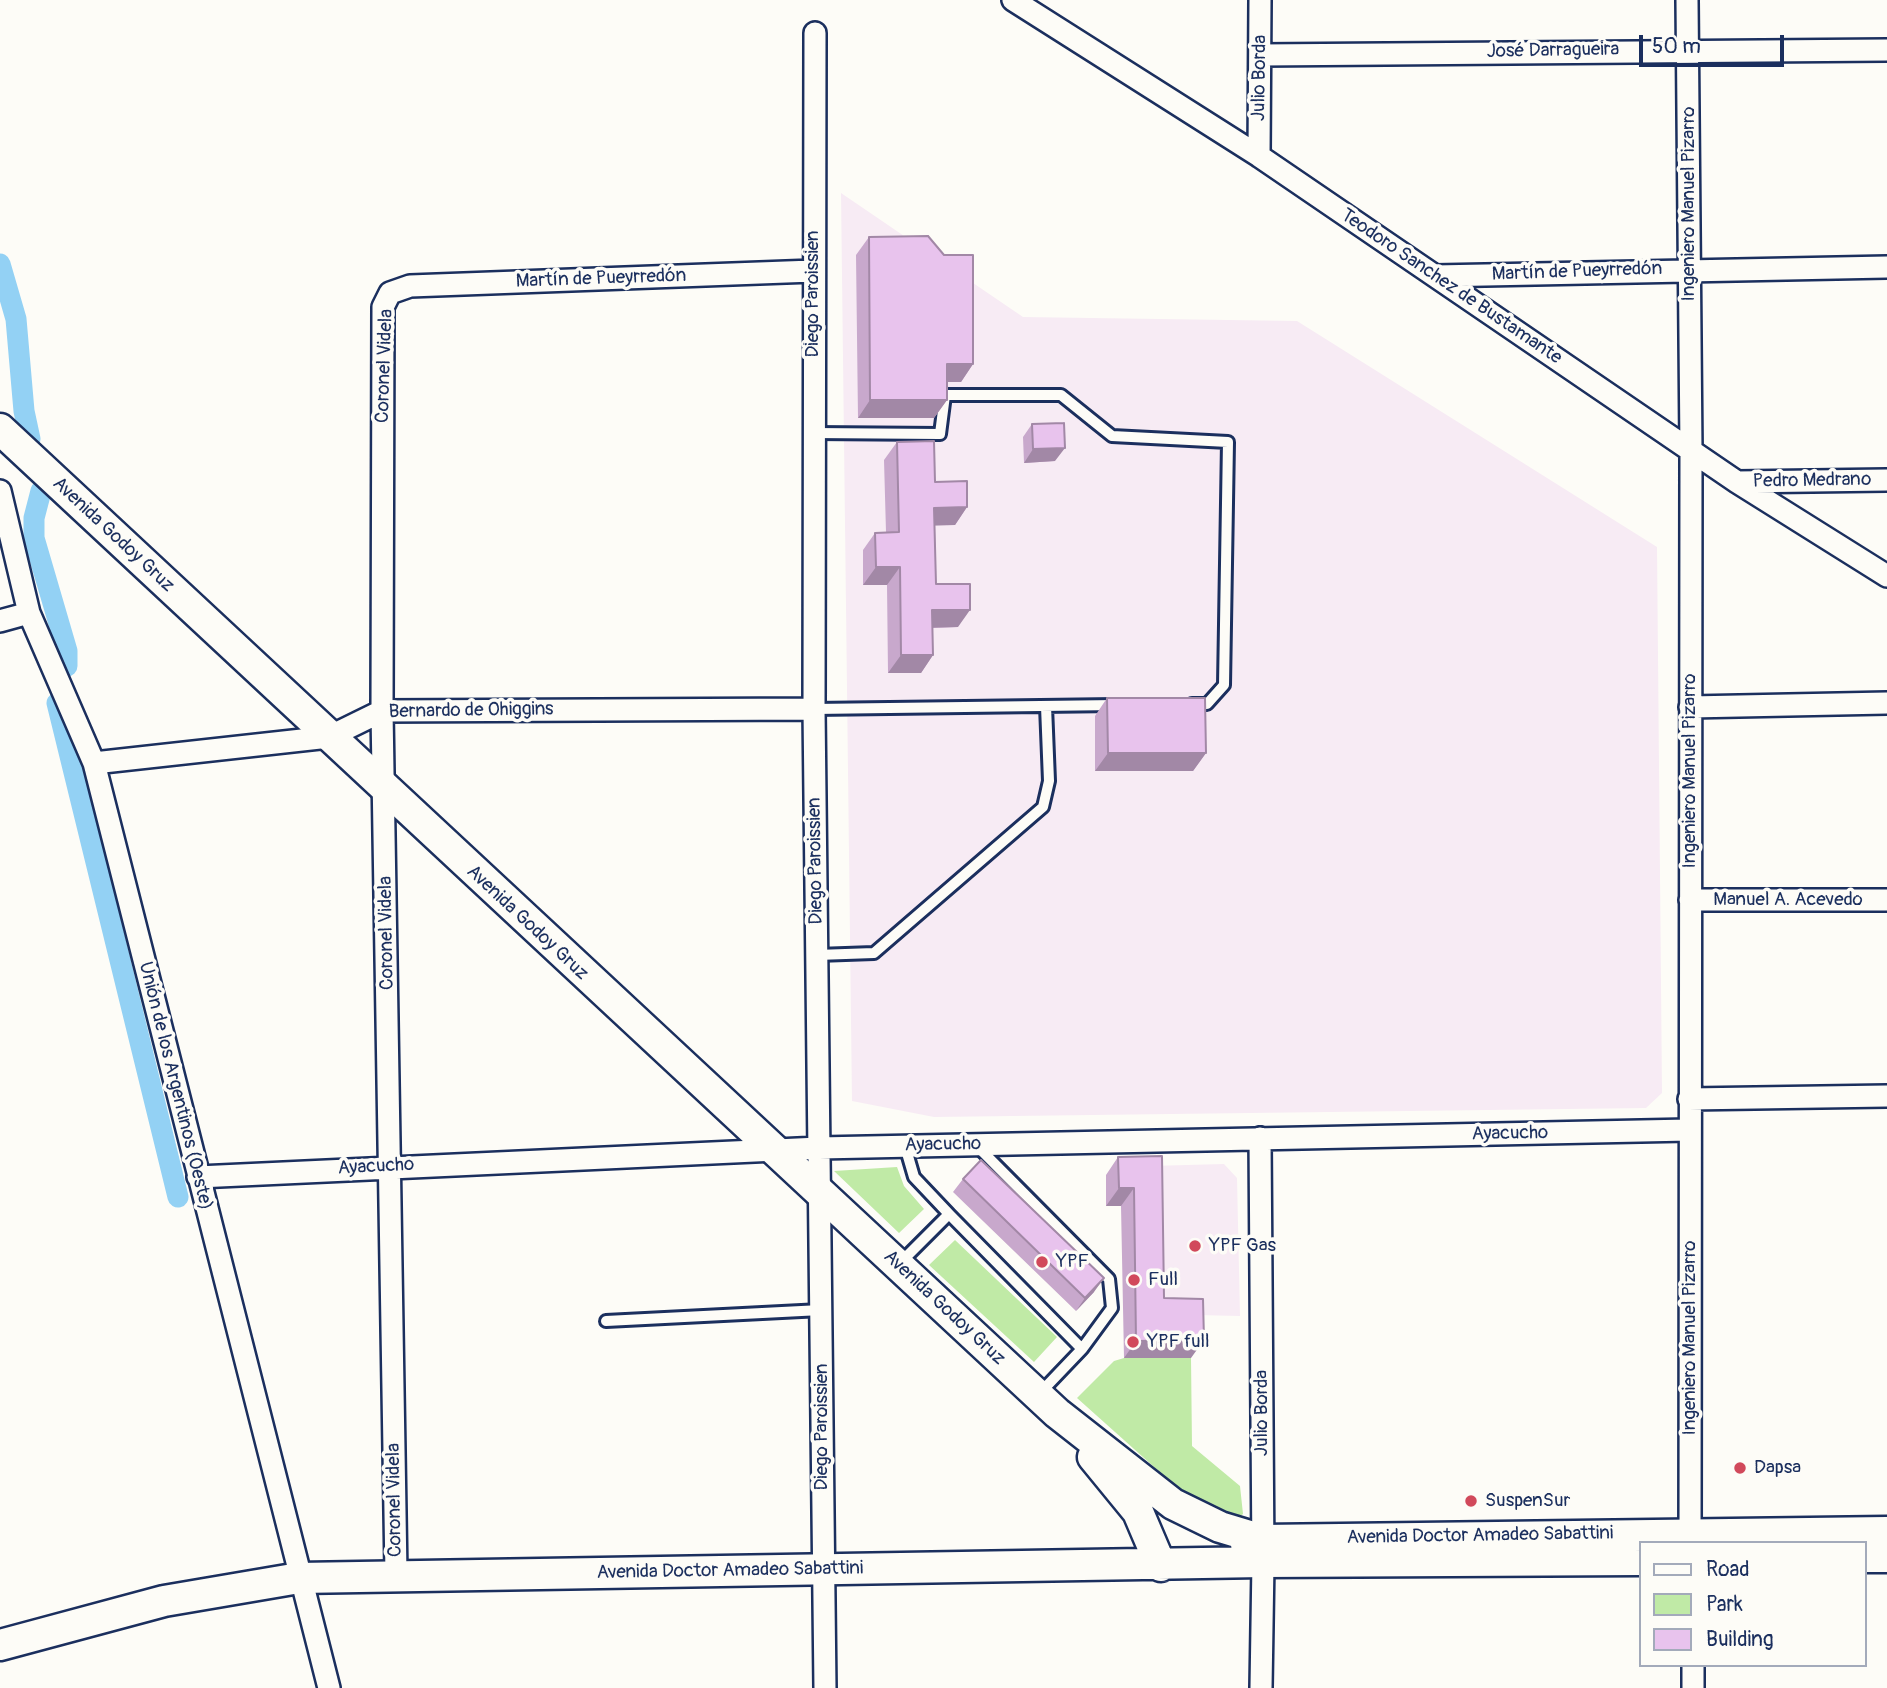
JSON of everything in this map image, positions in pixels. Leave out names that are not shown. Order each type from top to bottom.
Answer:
[{"type":"main road","name":"Avenida Godoy Gruz","points":[[1,437],[329,737],[1047,1404],[1173,1504],[1263,1551]]},
{"type":"main road","name":"Avenida Godoy Gruz","points":[[1047,1404],[1138,1512],[1161,1566]]},
{"type":"main road","name":"Avenida Doctor Amadeo Sabattini","points":[[0,1645],[164,1601],[299,1577],[1161,1566],[1263,1551],[1887,1532]]},
{"type":"main road","name":"Avenida Doctor Amadeo Sabattini","points":[[1263,1551],[1638,1560]]},
{"type":"main road","points":[[1866,1557],[1887,1557]]},
{"type":"street","name":"Teodoro Sanchez de Bustamante","points":[[1013,0],[1259,156],[1737,482],[1887,576]]},
{"type":"street","name":"Julio Borda","points":[[1259,156],[1260,0]]},
{"type":"street","name":"Ingeniero Manuel Pizarro","points":[[1687,0],[1691,450],[1690,1538]]},
{"type":"street","name":"Diego Paroissien","points":[[815,33],[814,709],[825,1688]]},
{"type":"street","name":"José Darragueira","points":[[1261,55],[1688,49],[1887,50]]},
{"type":"street","name":"Martín de Pueyrredón","points":[[1435,276],[1690,268],[1887,267]]},
{"type":"street","name":"Martín de Pueyrredón","points":[[390,293],[410,286],[813,271]]},
{"type":"street","name":"Coronel Videla","points":[[390,293],[383,307],[382,711],[396,1574]]},
{"type":"street","name":"Pedro Medrano","points":[[1737,482],[1887,480]]},
{"type":"street","name":"Unión de los Argentinos (Oeste)","points":[[0,491],[29,613],[94,763],[329,1688]]},
{"type":"street","points":[[0,621],[29,613]]},
{"type":"street","points":[[1690,707],[1887,703]]},
{"type":"street","name":"Bernardo de Ohiggins","points":[[94,763],[329,737],[382,711],[814,709]]},
{"type":"street","name":"Manuel A. Acevedo","points":[[1690,900],[1887,900]]},
{"type":"street","points":[[1689,1099],[1887,1096]]},
{"type":"street","name":"Ayacucho","points":[[198,1177],[819,1148],[1689,1130]]},
{"type":"street","name":"Julio Borda","points":[[1260,1138],[1263,1551],[1261,1688]]},
{"type":"street","points":[[1693,1667],[1693,1688]]},
{"type":"lane","points":[[813,433],[940,433],[945,395],[1061,395],[1112,436],[1228,442],[1224,685],[1207,704],[1180,704]]},
{"type":"lane","points":[[814,709],[1126,705]]},
{"type":"lane","points":[[817,955],[874,953],[1044,807],[1049,781],[1046,706]]},
{"type":"lane","points":[[976,1145],[1109,1279],[1112,1308],[1047,1404]]},
{"type":"lane","points":[[905,1146],[914,1177],[1083,1349]]},
{"type":"lane","points":[[898,1265],[948,1214]]},
{"type":"lane","points":[[606,1321],[821,1310]]},
{"type":"shaded area","points":[[841,193],[1023,317],[1297,321],[1657,547],[1662,1093],[1646,1108],[934,1117],[852,1101]]},
{"type":"shaded area","name":"YPF Gas","points":[[1224,1164],[1237,1178],[1240,1316],[1153,1314],[1150,1166]]},
{"type":"green space","points":[[897,1167],[904,1186],[924,1209],[899,1233],[834,1171]]},
{"type":"green space","points":[[955,1240],[1057,1337],[1034,1362],[929,1265]]},
{"type":"green space","points":[[1124,1358],[1191,1358],[1192,1446],[1240,1486],[1243,1514],[1236,1520],[1191,1500],[1077,1398],[1114,1361]]},
{"type":"building","points":[[928,236],[944,255],[973,255],[973,364],[947,364],[947,400],[870,400],[869,237]]},
{"type":"building","points":[[1064,423],[1065,448],[1033,449],[1032,424]]},
{"type":"building","points":[[934,441],[935,482],[967,481],[967,507],[934,508],[936,584],[970,584],[970,610],[932,610],[933,655],[901,655],[900,567],[876,567],[875,533],[899,532],[897,442]]},
{"type":"building","points":[[1107,698],[1205,698],[1206,753],[1108,753]]},
{"type":"building","points":[[1162,1156],[1164,1298],[1203,1299],[1204,1340],[1136,1341],[1134,1188],[1119,1188],[1118,1157]]},
{"type":"building","points":[[981,1160],[1104,1278],[1085,1298],[963,1179]]},
{"type":"waterway","points":[[0,264],[16,319],[24,411],[30,439]]},
{"type":"waterway","points":[[41,491],[34,518],[34,538],[67,651],[67,666]]},
{"type":"waterway","points":[[57,703],[178,1197]]},
{"type":"place","name":"YPF Gas","points":[[1195,1246]]},
{"type":"place","name":"YPF","points":[[1042,1262]]},
{"type":"place","name":"Full","points":[[1134,1280]]},
{"type":"place","name":"YPF full","points":[[1133,1342]]},
{"type":"place","name":"Dapsa","points":[[1740,1468]]},
{"type":"place","name":"SuspenSur","points":[[1471,1501]]}]
